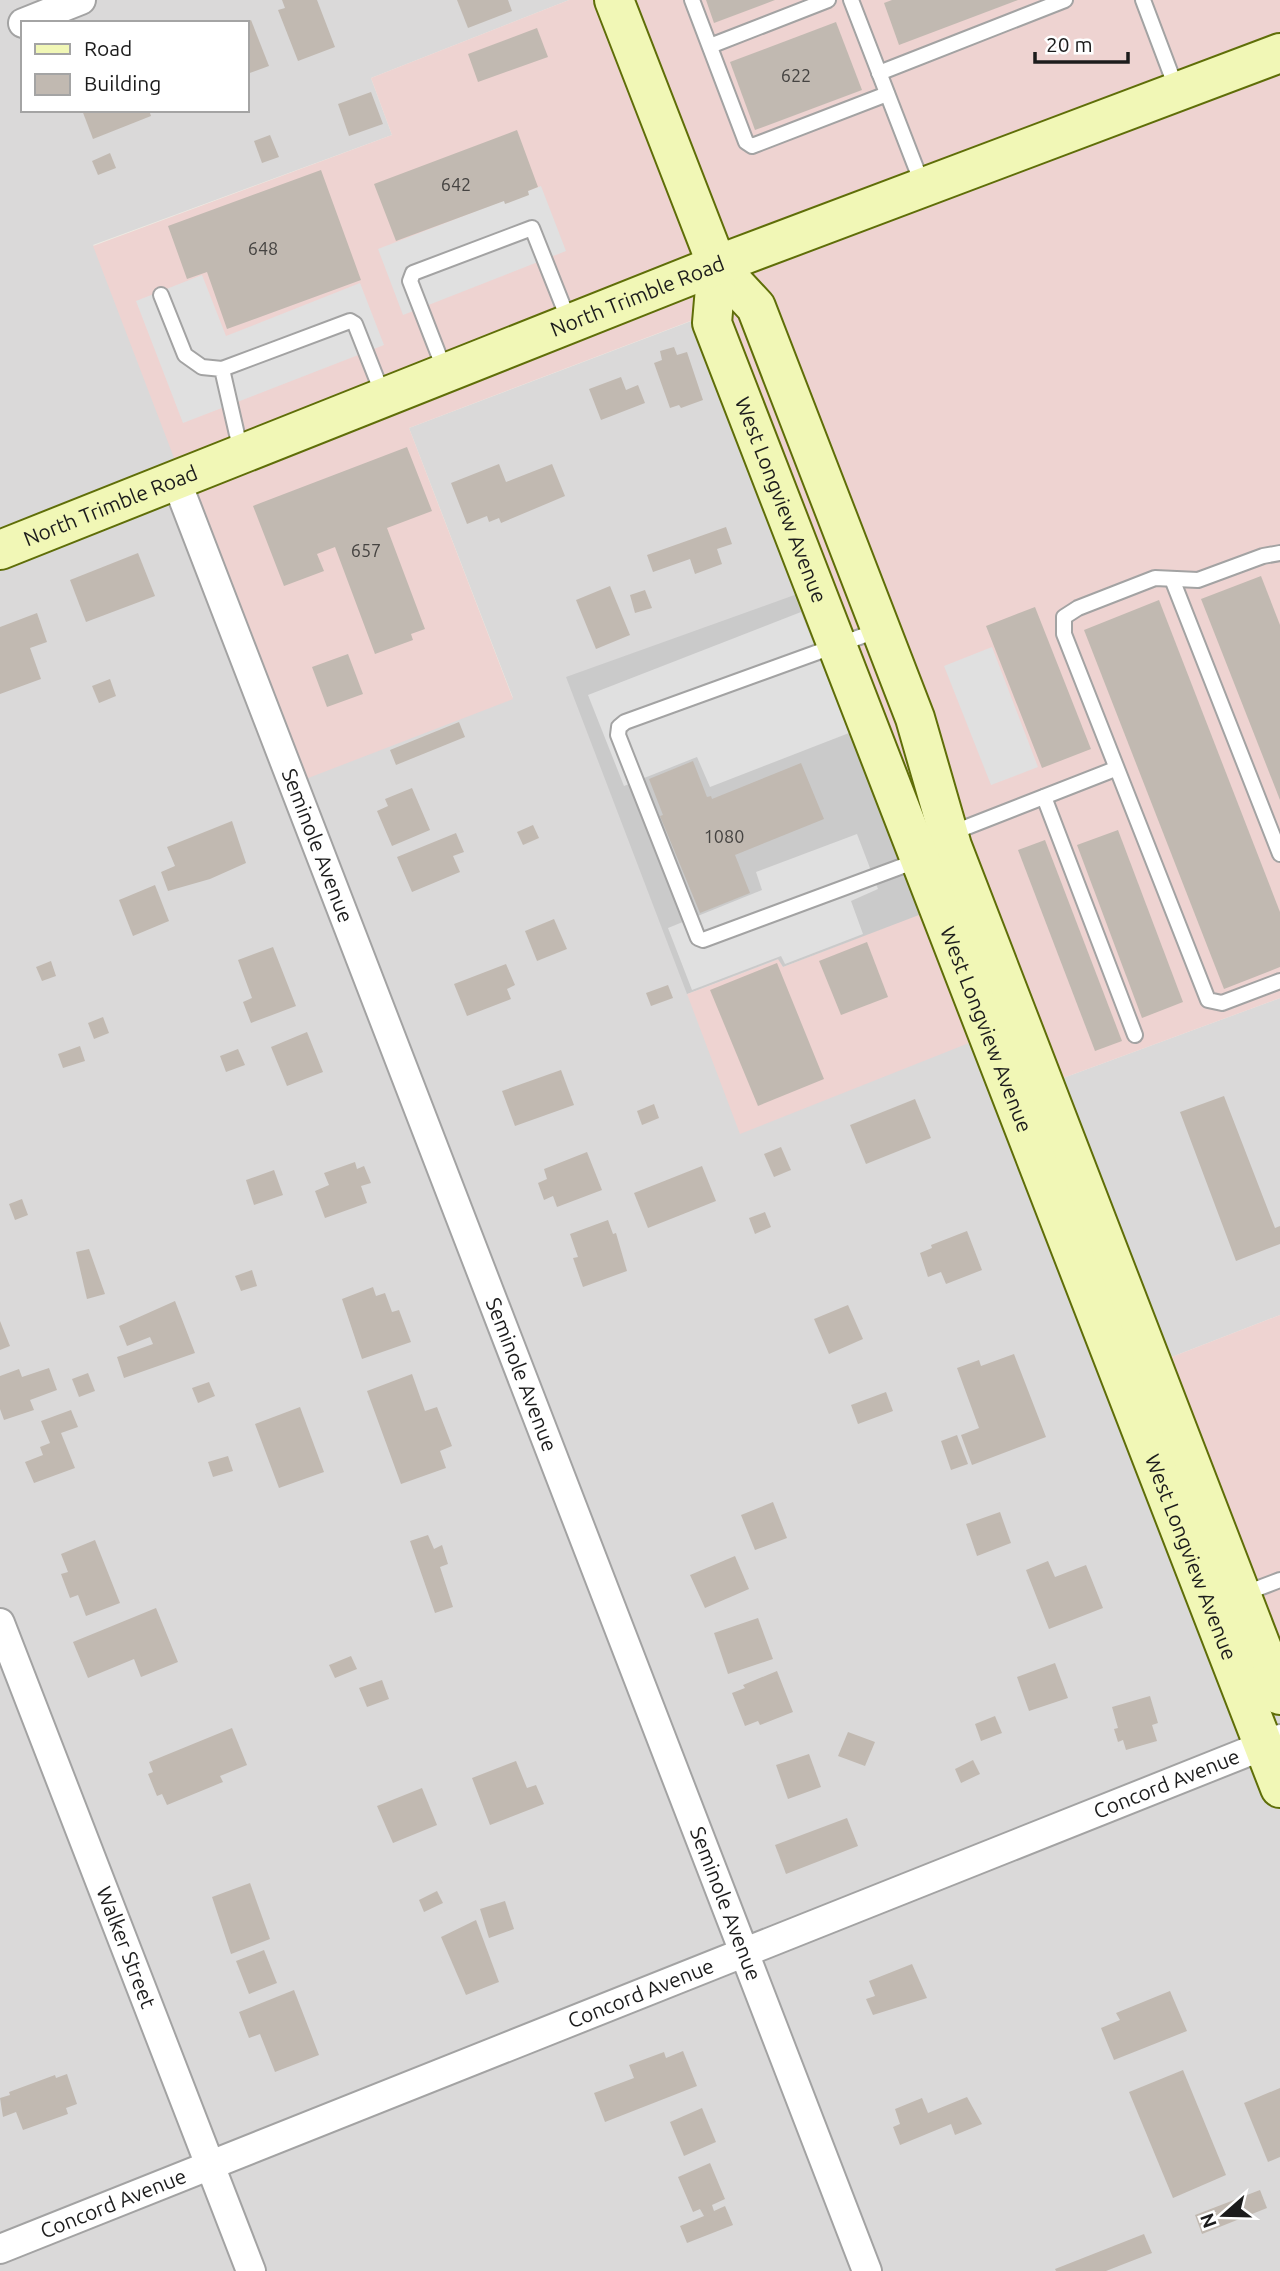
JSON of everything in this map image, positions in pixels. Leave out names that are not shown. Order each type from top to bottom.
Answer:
[{"type":"street","points":[[28,21],[81,0]]},
{"type":"street","name":"West Longview Avenue","points":[[614,0],[716,265],[756,307],[915,718],[938,849],[1272,1743],[1280,1788]]},
{"type":"street","points":[[0,32],[21,24]]},
{"type":"street","name":"North Trimble Road","points":[[0,550],[716,265],[1280,53]]},
{"type":"street","name":"West Longview Avenue","points":[[716,265],[712,323],[837,645],[938,849],[1280,1695]]},
{"type":"street","name":"Seminole Avenue","points":[[176,480],[867,2271]]},
{"type":"street","name":"Walker Street","points":[[0,1623],[251,2271]]},
{"type":"street","name":"Concord Avenue","points":[[0,2249],[1272,1743]]},
{"type":"lane","points":[[692,0],[746,142],[752,146],[887,94]]},
{"type":"lane","points":[[710,46],[828,0]]},
{"type":"lane","points":[[851,0],[924,187]]},
{"type":"lane","points":[[879,73],[1065,0]]},
{"type":"lane","points":[[1143,0],[1178,92]]},
{"type":"lane","points":[[445,372],[410,281],[413,272],[532,228],[570,323]]},
{"type":"lane","points":[[161,295],[185,355],[202,367],[222,369],[350,321],[355,324],[383,396]]},
{"type":"lane","points":[[222,369],[241,453]]},
{"type":"lane","points":[[1280,553],[1263,556],[1198,580],[1155,578],[1078,608],[1064,617],[1064,634],[1208,1000],[1222,1003],[1280,981]]},
{"type":"lane","points":[[1172,579],[1280,854]]},
{"type":"lane","points":[[880,629],[625,722],[619,727],[618,735],[694,933],[703,940],[938,849],[1044,797],[1115,769]]},
{"type":"lane","points":[[1044,797],[1135,1035]]},
{"type":"lane","points":[[1241,1595],[1280,1580]]},
{"type":"shaded area","points":[[0,0],[569,0],[371,78],[392,135],[93,245],[513,698],[409,428],[694,320],[858,743],[779,960],[687,994],[1030,1019],[1055,1081],[1280,998],[1280,1315],[1164,1360],[1280,1666],[1280,2271],[0,2271]]},
{"type":"shaded area","points":[[569,0],[1280,0],[1280,998],[1055,1081],[1029,1019],[740,1134],[687,994],[779,959],[783,967],[932,909],[693,320],[409,428],[513,699],[298,782],[93,246],[392,135],[371,78]]},
{"type":"shaded area","points":[[541,186],[566,251],[403,315],[378,249]]},
{"type":"shaded area","points":[[202,275],[226,336],[360,283],[384,345],[183,423],[136,301]]},
{"type":"shaded area","points":[[800,593],[932,910],[783,967],[778,959],[687,994],[566,677]]},
{"type":"shaded area","points":[[801,612],[849,733],[710,787],[697,757],[624,786],[588,695]]},
{"type":"shaded area","points":[[992,647],[1038,767],[991,785],[944,666]]},
{"type":"shaded area","points":[[857,834],[878,889],[851,901],[863,934],[785,964],[781,956],[692,990],[668,928],[762,890],[756,872]]},
{"type":"shaded area","points":[[1280,1315],[1280,1666],[1164,1360]]},
{"type":"building","points":[[282,0],[317,0],[335,47],[298,61],[278,10],[285,8]]},
{"type":"building","points":[[457,0],[508,0],[512,11],[468,28]]},
{"type":"building","points":[[706,0],[775,0],[714,23]]},
{"type":"building","points":[[892,0],[1018,0],[899,45],[884,3]]},
{"type":"building","points":[[251,20],[269,66],[248,74],[248,22]]},
{"type":"building","points":[[836,22],[862,90],[755,130],[730,62]]},
{"type":"building","points":[[537,28],[548,57],[478,82],[468,54]]},
{"type":"building","points":[[371,92],[383,124],[349,136],[338,104]]},
{"type":"building","points":[[83,112],[150,112],[151,116],[93,139]]},
{"type":"building","points":[[517,130],[538,187],[528,191],[529,195],[505,204],[504,201],[396,241],[374,184]]},
{"type":"building","points":[[270,135],[279,157],[262,163],[254,141]]},
{"type":"building","points":[[110,153],[116,168],[98,175],[92,161]]},
{"type":"building","points":[[321,170],[361,280],[227,329],[207,272],[187,279],[168,226]]},
{"type":"building","points":[[674,347],[677,355],[687,352],[703,400],[681,408],[679,405],[670,408],[654,363],[662,360],[660,351]]},
{"type":"building","points":[[621,377],[626,390],[638,385],[645,403],[601,420],[589,389]]},
{"type":"building","points":[[407,447],[432,511],[387,528],[425,629],[411,634],[413,640],[375,654],[335,547],[317,554],[324,571],[284,586],[253,506]]},
{"type":"building","points":[[499,464],[506,482],[552,464],[565,496],[501,523],[499,518],[489,522],[487,516],[467,524],[451,483]]},
{"type":"building","points":[[726,527],[732,544],[717,549],[722,564],[695,574],[690,559],[653,572],[647,555]]},
{"type":"building","points":[[138,553],[155,596],[86,622],[70,580]]},
{"type":"building","points":[[1261,576],[1280,625],[1280,800],[1201,599]]},
{"type":"building","points":[[610,586],[630,635],[596,649],[576,600]]},
{"type":"building","points":[[645,590],[652,608],[635,613],[630,595]]},
{"type":"building","points":[[1159,600],[1280,912],[1280,967],[1224,989],[1084,630]]},
{"type":"building","points":[[1035,607],[1091,749],[1042,768],[986,626]]},
{"type":"building","points":[[37,613],[47,642],[30,648],[41,679],[0,694],[0,627]]},
{"type":"building","points":[[348,654],[363,694],[327,707],[312,667]]},
{"type":"building","points":[[110,679],[116,696],[99,703],[92,686]]},
{"type":"building","points":[[459,722],[465,737],[396,765],[390,750]]},
{"type":"building","points":[[693,761],[707,797],[711,796],[712,799],[801,763],[824,819],[735,855],[750,893],[700,913],[660,816],[663,815],[649,779]]},
{"type":"building","points":[[412,788],[430,830],[392,846],[377,811],[388,806],[385,799]]},
{"type":"building","points":[[232,821],[246,863],[210,879],[168,891],[161,872],[175,866],[167,847]]},
{"type":"building","points":[[533,825],[539,838],[523,845],[517,832]]},
{"type":"building","points":[[1118,830],[1183,1002],[1142,1018],[1077,845]]},
{"type":"building","points":[[456,833],[464,852],[453,856],[460,872],[412,892],[397,857]]},
{"type":"building","points":[[1045,840],[1122,1041],[1095,1051],[1018,850]]},
{"type":"building","points":[[155,885],[169,921],[133,936],[119,900]]},
{"type":"building","points":[[554,919],[567,949],[537,961],[525,931]]},
{"type":"building","points":[[867,942],[888,997],[841,1015],[819,961]]},
{"type":"building","points":[[273,947],[296,1006],[251,1023],[243,1002],[252,998],[238,960]]},
{"type":"building","points":[[51,961],[56,976],[42,981],[36,967]]},
{"type":"building","points":[[777,963],[824,1079],[758,1106],[710,990]]},
{"type":"building","points":[[506,964],[515,985],[507,989],[511,999],[467,1016],[454,984]]},
{"type":"building","points":[[668,985],[673,998],[651,1006],[646,993]]},
{"type":"building","points":[[103,1017],[109,1033],[94,1039],[88,1023]]},
{"type":"building","points":[[307,1032],[323,1072],[287,1086],[271,1047]]},
{"type":"building","points":[[80,1046],[85,1061],[63,1068],[58,1054]]},
{"type":"building","points":[[238,1049],[245,1065],[226,1072],[220,1056]]},
{"type":"building","points":[[561,1070],[574,1105],[515,1126],[502,1091]]},
{"type":"building","points":[[1224,1096],[1275,1228],[1280,1226],[1280,1244],[1236,1261],[1180,1112]]},
{"type":"building","points":[[915,1099],[931,1138],[866,1164],[850,1125]]},
{"type":"building","points":[[654,1104],[659,1118],[642,1125],[637,1111]]},
{"type":"building","points":[[781,1147],[791,1170],[774,1177],[764,1154]]},
{"type":"building","points":[[587,1152],[602,1190],[557,1207],[553,1196],[544,1200],[538,1183],[547,1179],[544,1169]]},
{"type":"building","points":[[355,1162],[357,1169],[364,1166],[371,1183],[361,1186],[367,1203],[325,1218],[315,1191],[329,1185],[324,1173]]},
{"type":"building","points":[[702,1166],[716,1201],[648,1228],[634,1193]]},
{"type":"building","points":[[274,1170],[283,1195],[254,1205],[246,1180]]},
{"type":"building","points":[[22,1199],[28,1215],[15,1220],[9,1204]]},
{"type":"building","points":[[765,1212],[771,1227],[755,1234],[749,1218]]},
{"type":"building","points":[[608,1220],[613,1234],[616,1233],[627,1271],[583,1287],[573,1258],[578,1257],[570,1234]]},
{"type":"building","points":[[967,1231],[982,1270],[946,1284],[941,1272],[928,1277],[920,1253],[932,1248],[931,1245]]},
{"type":"building","points":[[89,1249],[105,1294],[87,1299],[76,1252]]},
{"type":"building","points":[[252,1270],[257,1286],[241,1291],[235,1276]]},
{"type":"building","points":[[373,1287],[376,1296],[385,1293],[392,1312],[399,1310],[411,1342],[362,1359],[342,1299]]},
{"type":"building","points":[[175,1301],[195,1353],[124,1378],[117,1357],[153,1344],[150,1337],[127,1346],[119,1326]]},
{"type":"building","points":[[848,1305],[863,1339],[829,1354],[814,1319]]},
{"type":"building","points":[[0,1321],[10,1346],[0,1350]]},
{"type":"building","points":[[1014,1354],[1046,1437],[972,1465],[961,1435],[979,1428],[957,1368],[979,1360],[981,1366]]},
{"type":"building","points":[[49,1368],[57,1390],[30,1400],[34,1410],[4,1420],[0,1409],[0,1376],[19,1369],[22,1377]]},
{"type":"building","points":[[88,1373],[95,1391],[79,1397],[72,1379]]},
{"type":"building","points":[[412,1374],[425,1411],[437,1407],[452,1446],[440,1451],[446,1468],[401,1484],[367,1391]]},
{"type":"building","points":[[209,1382],[215,1396],[198,1403],[192,1388]]},
{"type":"building","points":[[886,1392],[893,1411],[858,1424],[851,1405]]},
{"type":"building","points":[[300,1407],[324,1472],[279,1488],[255,1424]]},
{"type":"building","points":[[71,1410],[78,1427],[61,1433],[75,1468],[34,1483],[25,1462],[43,1455],[40,1447],[50,1443],[41,1421]]},
{"type":"building","points":[[957,1435],[968,1464],[951,1470],[941,1441]]},
{"type":"building","points":[[228,1456],[233,1471],[213,1477],[208,1462]]},
{"type":"building","points":[[773,1502],[787,1538],[755,1550],[741,1515]]},
{"type":"building","points":[[1000,1512],[1011,1543],[977,1556],[966,1524]]},
{"type":"building","points":[[428,1535],[434,1549],[442,1545],[448,1564],[440,1567],[453,1607],[435,1613],[410,1541]]},
{"type":"building","points":[[95,1540],[120,1603],[86,1616],[78,1595],[70,1598],[61,1574],[68,1572],[61,1554]]},
{"type":"building","points":[[735,1556],[749,1589],[705,1608],[690,1575]]},
{"type":"building","points":[[1048,1561],[1055,1577],[1086,1565],[1103,1608],[1049,1629],[1026,1570]]},
{"type":"building","points":[[156,1608],[178,1662],[141,1677],[134,1659],[88,1678],[73,1642]]},
{"type":"building","points":[[758,1618],[773,1659],[728,1674],[714,1633]]},
{"type":"building","points":[[351,1656],[357,1669],[335,1678],[329,1665]]},
{"type":"building","points":[[1055,1663],[1068,1698],[1029,1711],[1017,1677]]},
{"type":"building","points":[[777,1671],[793,1712],[760,1725],[758,1721],[745,1726],[732,1693],[745,1688],[743,1685]]},
{"type":"building","points":[[382,1680],[389,1699],[367,1707],[359,1688]]},
{"type":"building","points":[[1150,1696],[1158,1723],[1152,1725],[1157,1741],[1126,1750],[1123,1740],[1118,1742],[1114,1729],[1118,1728],[1112,1707]]},
{"type":"building","points":[[995,1716],[1002,1733],[981,1741],[975,1724]]},
{"type":"building","points":[[232,1728],[247,1765],[220,1776],[223,1782],[167,1805],[162,1794],[157,1796],[148,1774],[153,1772],[149,1762]]},
{"type":"building","points":[[848,1732],[875,1742],[865,1766],[838,1756]]},
{"type":"building","points":[[809,1754],[821,1787],[788,1799],[776,1765]]},
{"type":"building","points":[[973,1760],[980,1774],[961,1783],[955,1769]]},
{"type":"building","points":[[516,1761],[527,1788],[536,1785],[544,1804],[490,1825],[472,1778]]},
{"type":"building","points":[[422,1788],[437,1825],[393,1843],[377,1806]]},
{"type":"building","points":[[847,1818],[858,1846],[786,1874],[775,1845]]},
{"type":"building","points":[[250,1883],[270,1939],[231,1954],[212,1897]]},
{"type":"building","points":[[437,1891],[443,1903],[424,1912],[419,1900]]},
{"type":"building","points":[[505,1901],[514,1929],[489,1938],[480,1909]]},
{"type":"building","points":[[476,1920],[499,1982],[466,1995],[441,1937]]},
{"type":"building","points":[[264,1950],[277,1983],[249,1994],[236,1961]]},
{"type":"building","points":[[912,1964],[927,1998],[873,2015],[866,1999],[875,1996],[869,1981]]},
{"type":"building","points":[[294,1990],[319,2055],[275,2072],[260,2034],[249,2038],[239,2012]]},
{"type":"building","points":[[1170,1991],[1187,2031],[1114,2060],[1101,2028],[1120,2020],[1116,2013]]},
{"type":"building","points":[[683,2051],[697,2086],[605,2122],[594,2093],[634,2078],[629,2065],[664,2052],[666,2058]]},
{"type":"building","points":[[1183,2070],[1226,2175],[1173,2198],[1129,2092]]},
{"type":"building","points":[[67,2074],[77,2104],[66,2108],[68,2114],[23,2130],[16,2112],[3,2117],[0,2098],[55,2075],[56,2078]]},
{"type":"building","points":[[1280,2088],[1280,2157],[1268,2162],[1244,2103]]},
{"type":"building","points":[[967,2097],[982,2124],[955,2135],[951,2124],[900,2145],[893,2127],[900,2124],[895,2109],[922,2098],[928,2113]]},
{"type":"building","points":[[702,2108],[716,2142],[684,2156],[670,2122]]},
{"type":"building","points":[[710,2163],[725,2199],[712,2205],[714,2211],[725,2206],[733,2225],[687,2243],[680,2226],[704,2216],[700,2209],[693,2212],[678,2177]]},
{"type":"building","points":[[1260,2190],[1267,2208],[1202,2234],[1195,2215]]},
{"type":"building","points":[[1144,2234],[1152,2253],[1106,2271],[1055,2269]]}]
